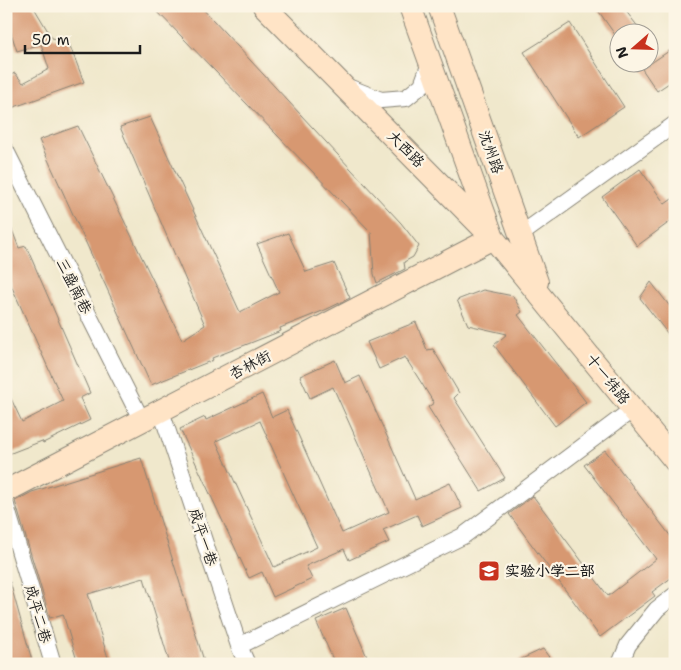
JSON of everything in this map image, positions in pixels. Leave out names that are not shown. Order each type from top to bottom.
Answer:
[{"type":"main road","name":"大西路","points":[[264,6],[493,238],[542,297]]},
{"type":"main road","name":"沈州路","points":[[410,6],[493,238]]},
{"type":"main road","name":"沈州路","points":[[439,6],[542,297]]},
{"type":"main road","name":"杏林街","points":[[6,491],[493,238]]},
{"type":"main road","name":"十一纬路","points":[[542,297],[675,461]]},
{"type":"street","points":[[342,85],[381,100],[406,98],[422,85],[430,62]]},
{"type":"street","points":[[520,235],[675,124]]},
{"type":"street","name":"三盛南巷","points":[[6,152],[142,421]]},
{"type":"street","points":[[239,646],[463,536],[633,409]]},
{"type":"street","name":"成平一巷","points":[[161,411],[239,646],[247,664]]},
{"type":"street","name":"成平二巷","points":[[6,506],[53,664]]},
{"type":"street","points":[[620,664],[628,645],[657,609],[675,595]]},
{"type":"building","points":[[6,6],[33,6],[52,38],[68,41],[84,82],[6,110],[6,77],[15,73],[23,83],[49,69],[41,44],[17,51],[6,18]]},
{"type":"building","points":[[152,6],[200,6],[401,223],[419,246],[413,257],[404,262],[405,269],[377,283],[374,274],[371,232]]},
{"type":"building","points":[[595,6],[622,6],[634,22],[608,22],[608,25]]},
{"type":"building","points":[[570,23],[624,107],[579,137],[524,52]]},
{"type":"building","points":[[675,47],[675,79],[657,91],[644,72],[658,72],[658,58]]},
{"type":"building","points":[[150,117],[240,312],[279,292],[257,244],[288,233],[306,272],[334,263],[350,298],[280,328],[281,331],[212,358],[213,360],[151,385],[39,140],[78,126],[182,340],[205,325],[120,127]]},
{"type":"building","points":[[640,169],[665,204],[675,197],[675,218],[637,246],[602,197]]},
{"type":"building","points":[[7,217],[19,248],[26,246],[90,393],[80,398],[90,420],[43,443],[42,441],[6,455],[6,388],[22,422],[63,401],[6,274]]},
{"type":"building","points":[[651,282],[675,313],[675,343],[640,298]]},
{"type":"building","points":[[483,290],[513,296],[522,312],[518,315],[586,402],[555,426],[494,345],[507,334],[468,325],[457,300]]},
{"type":"building","points":[[416,322],[427,350],[433,349],[459,393],[454,398],[505,478],[481,491],[428,407],[434,403],[405,357],[379,369],[367,342]]},
{"type":"building","points":[[335,360],[345,383],[360,376],[415,499],[450,483],[462,508],[422,526],[417,515],[383,530],[389,542],[349,560],[344,549],[306,566],[312,579],[273,597],[262,572],[249,578],[180,429],[205,417],[206,420],[262,394],[272,417],[287,410],[342,533],[389,512],[333,387],[310,398],[300,376]],"holes":[[[260,421],[317,547],[274,567],[216,441]]]},
{"type":"building","points":[[605,450],[675,542],[675,575],[652,592],[655,596],[600,637],[509,514],[533,496],[608,596],[656,559],[584,465]]},
{"type":"building","points":[[141,458],[205,664],[170,664],[144,578],[88,594],[110,664],[78,664],[63,614],[50,618],[15,501],[32,492]]},
{"type":"building","points":[[6,582],[10,582],[33,664],[6,664]]},
{"type":"building","points":[[346,608],[370,664],[335,664],[316,621]]},
{"type":"building","points":[[543,649],[554,664],[511,664]]},
{"type":"place","name":"实验小学二部","points":[[489,571]]}]
